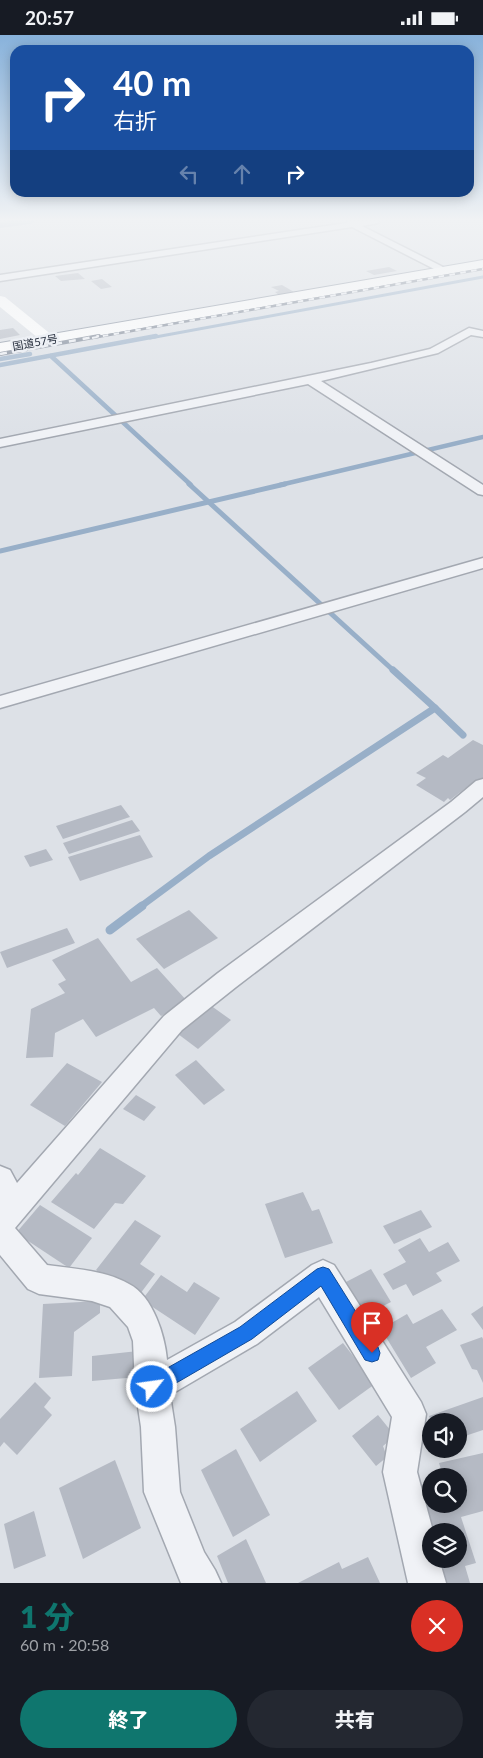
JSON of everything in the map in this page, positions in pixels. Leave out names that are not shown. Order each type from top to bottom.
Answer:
[{"type":"main road","name":"国道57号","points":[[0,348],[316,293]]},
{"type":"main road","points":[[0,300],[48,339]]},
{"type":"street","points":[[0,443],[311,380],[434,351],[469,331],[483,334]]},
{"type":"street","points":[[311,380],[483,491]]},
{"type":"street","points":[[0,702],[483,563]]},
{"type":"street","points":[[4,1222],[173,1023],[483,786]]},
{"type":"street","points":[[0,1179],[4,1222],[39,1279],[92,1286],[120,1295],[140,1317],[149,1341],[162,1492],[190,1564],[202,1583]]},
{"type":"street","points":[[152,1387],[246,1333],[323,1275],[409,1414],[400,1472],[426,1583]]},
{"type":"building","points":[[13,328],[20,335],[0,339],[0,330]]},
{"type":"building","points":[[473,740],[483,745],[483,779],[479,782],[476,780],[450,800],[448,798],[444,802],[416,785],[426,778],[416,773],[443,755],[448,758]]},
{"type":"building","points":[[121,805],[130,817],[63,839],[56,826]]},
{"type":"building","points":[[132,820],[140,831],[69,854],[63,843]]},
{"type":"building","points":[[140,835],[153,857],[80,881],[68,857]]},
{"type":"building","points":[[46,849],[53,860],[30,867],[24,856]]},
{"type":"building","points":[[189,910],[218,938],[164,969],[136,939]]},
{"type":"building","points":[[67,928],[75,943],[7,968],[0,952]]},
{"type":"building","points":[[98,938],[131,982],[157,968],[187,1001],[161,1016],[154,1008],[96,1037],[83,1019],[55,1033],[53,1057],[26,1058],[31,1009],[65,993],[58,984],[66,980],[52,960]]},
{"type":"building","points":[[210,1005],[231,1020],[198,1049],[178,1034]]},
{"type":"building","points":[[196,1060],[225,1090],[204,1105],[175,1075]]},
{"type":"building","points":[[67,1063],[102,1082],[65,1126],[30,1105]]},
{"type":"building","points":[[136,1095],[156,1107],[144,1121],[123,1109]]},
{"type":"building","points":[[100,1148],[146,1176],[123,1204],[115,1203],[94,1229],[51,1202],[76,1173],[78,1175]]},
{"type":"building","points":[[303,1192],[312,1211],[319,1209],[333,1243],[285,1258],[265,1204]]},
{"type":"building","points":[[40,1205],[92,1238],[69,1268],[16,1233]]},
{"type":"building","points":[[421,1210],[432,1227],[394,1244],[383,1226]]},
{"type":"building","points":[[135,1220],[161,1236],[140,1264],[155,1274],[137,1298],[96,1270]]},
{"type":"building","points":[[420,1238],[429,1252],[448,1242],[460,1261],[436,1273],[442,1281],[413,1296],[406,1284],[393,1290],[383,1274],[406,1262],[398,1250]]},
{"type":"building","points":[[371,1269],[391,1302],[365,1315],[346,1282]]},
{"type":"building","points":[[161,1275],[187,1292],[194,1282],[220,1298],[195,1335],[142,1300]]},
{"type":"building","points":[[100,1301],[100,1313],[74,1332],[72,1376],[39,1378],[43,1304]]},
{"type":"building","points":[[483,1306],[483,1330],[471,1314]]},
{"type":"building","points":[[442,1309],[457,1330],[426,1347],[436,1363],[411,1378],[381,1329],[407,1314],[413,1324]]},
{"type":"building","points":[[482,1337],[483,1383],[477,1370],[472,1369],[460,1345]]},
{"type":"building","points":[[343,1343],[375,1384],[339,1410],[308,1368]]},
{"type":"building","points":[[138,1351],[138,1377],[92,1381],[92,1356]]},
{"type":"building","points":[[35,1382],[51,1398],[44,1407],[52,1415],[17,1455],[4,1442],[0,1447],[0,1419]]},
{"type":"building","points":[[297,1391],[317,1421],[260,1462],[240,1429]]},
{"type":"building","points":[[483,1397],[483,1430],[467,1435],[467,1413],[438,1413]]},
{"type":"building","points":[[378,1415],[395,1436],[383,1446],[387,1457],[376,1466],[352,1436]]},
{"type":"building","points":[[236,1449],[270,1515],[233,1537],[201,1470]]},
{"type":"building","points":[[483,1453],[483,1511],[461,1517],[463,1523],[428,1523],[424,1513],[467,1513],[467,1468],[441,1468],[439,1463]]},
{"type":"building","points":[[115,1460],[141,1528],[83,1559],[59,1488]]},
{"type":"building","points":[[422,1484],[422,1509],[413,1487]]},
{"type":"building","points":[[34,1511],[46,1556],[14,1569],[4,1524]]},
{"type":"building","points":[[467,1535],[476,1563],[467,1565]]},
{"type":"building","points":[[246,1539],[266,1583],[228,1583],[217,1556]]},
{"type":"building","points":[[368,1557],[380,1583],[298,1583],[339,1562],[342,1569]]},
{"type":"building","points":[[437,1568],[466,1568],[470,1583],[441,1583]]},
{"type":"waterway","points":[[150,338],[394,293]]},
{"type":"waterway","points":[[0,365],[156,336]]},
{"type":"waterway","points":[[0,359],[30,354]]},
{"type":"waterway","points":[[51,356],[191,485]]},
{"type":"waterway","points":[[280,485],[483,437]]},
{"type":"waterway","points":[[189,484],[209,502]]},
{"type":"waterway","points":[[209,502],[285,484]]},
{"type":"waterway","points":[[0,551],[209,502]]},
{"type":"waterway","points":[[209,502],[394,671]]},
{"type":"waterway","points":[[393,670],[435,708]]},
{"type":"waterway","points":[[140,907],[209,856],[435,708]]},
{"type":"waterway","points":[[435,708],[463,735]]},
{"type":"waterway","points":[[110,930],[142,906]]},
{"type":"railway","points":[[92,338],[346,293]]},
{"type":"railway","points":[[0,354],[99,336]]},
{"type":"route","points":[[152,1387],[246,1333],[323,1275],[372,1353]]}]
